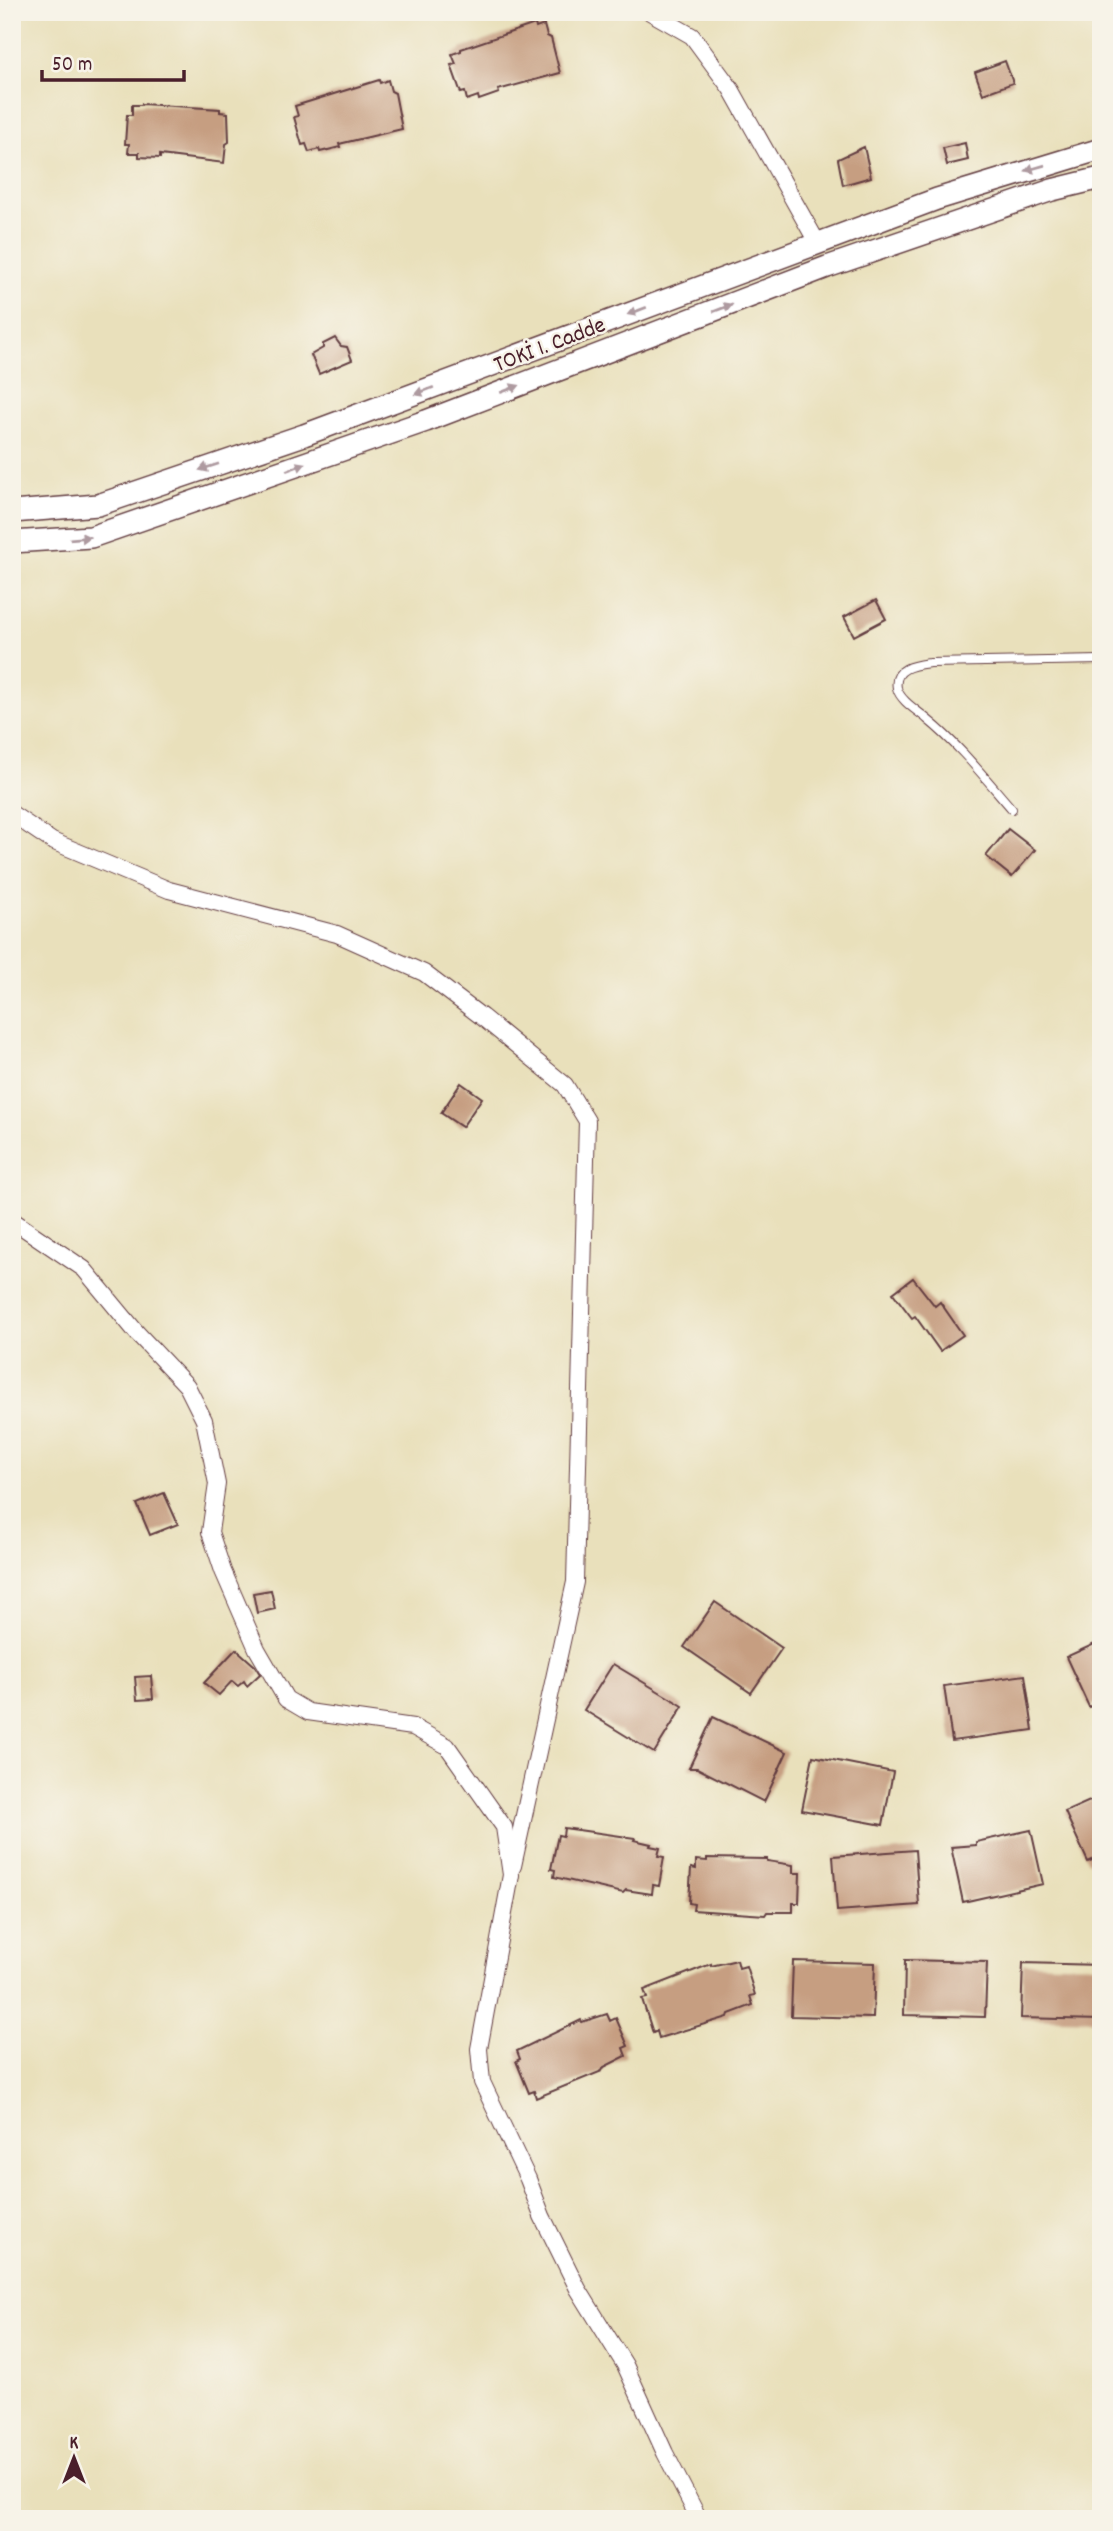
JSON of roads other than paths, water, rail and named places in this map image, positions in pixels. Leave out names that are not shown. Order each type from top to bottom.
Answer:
[{"type":"main road","points":[[12,512],[97,505],[316,431],[937,199],[1101,149]]},
{"type":"main road","name":"TOKİ 1. Cadde","points":[[12,542],[91,537],[426,421],[827,267],[1052,190],[1101,178]]},
{"type":"street","points":[[650,12],[692,36],[731,89],[818,244]]},
{"type":"street","points":[[12,814],[52,841],[169,890],[337,934],[424,973],[565,1085],[587,1121],[575,1582],[511,1875],[479,2049],[482,2082],[528,2179],[541,2216],[578,2289],[625,2365],[699,2519]]},
{"type":"street","points":[[12,1220],[85,1269],[136,1333],[187,1386],[204,1420],[216,1484],[210,1532],[223,1571],[257,1649],[286,1699],[308,1712],[414,1727],[447,1746],[503,1827],[511,1875]]},
{"type":"lane","points":[[1012,809],[950,738],[903,699],[897,690],[902,671],[911,666],[930,663],[1101,660]]}]
